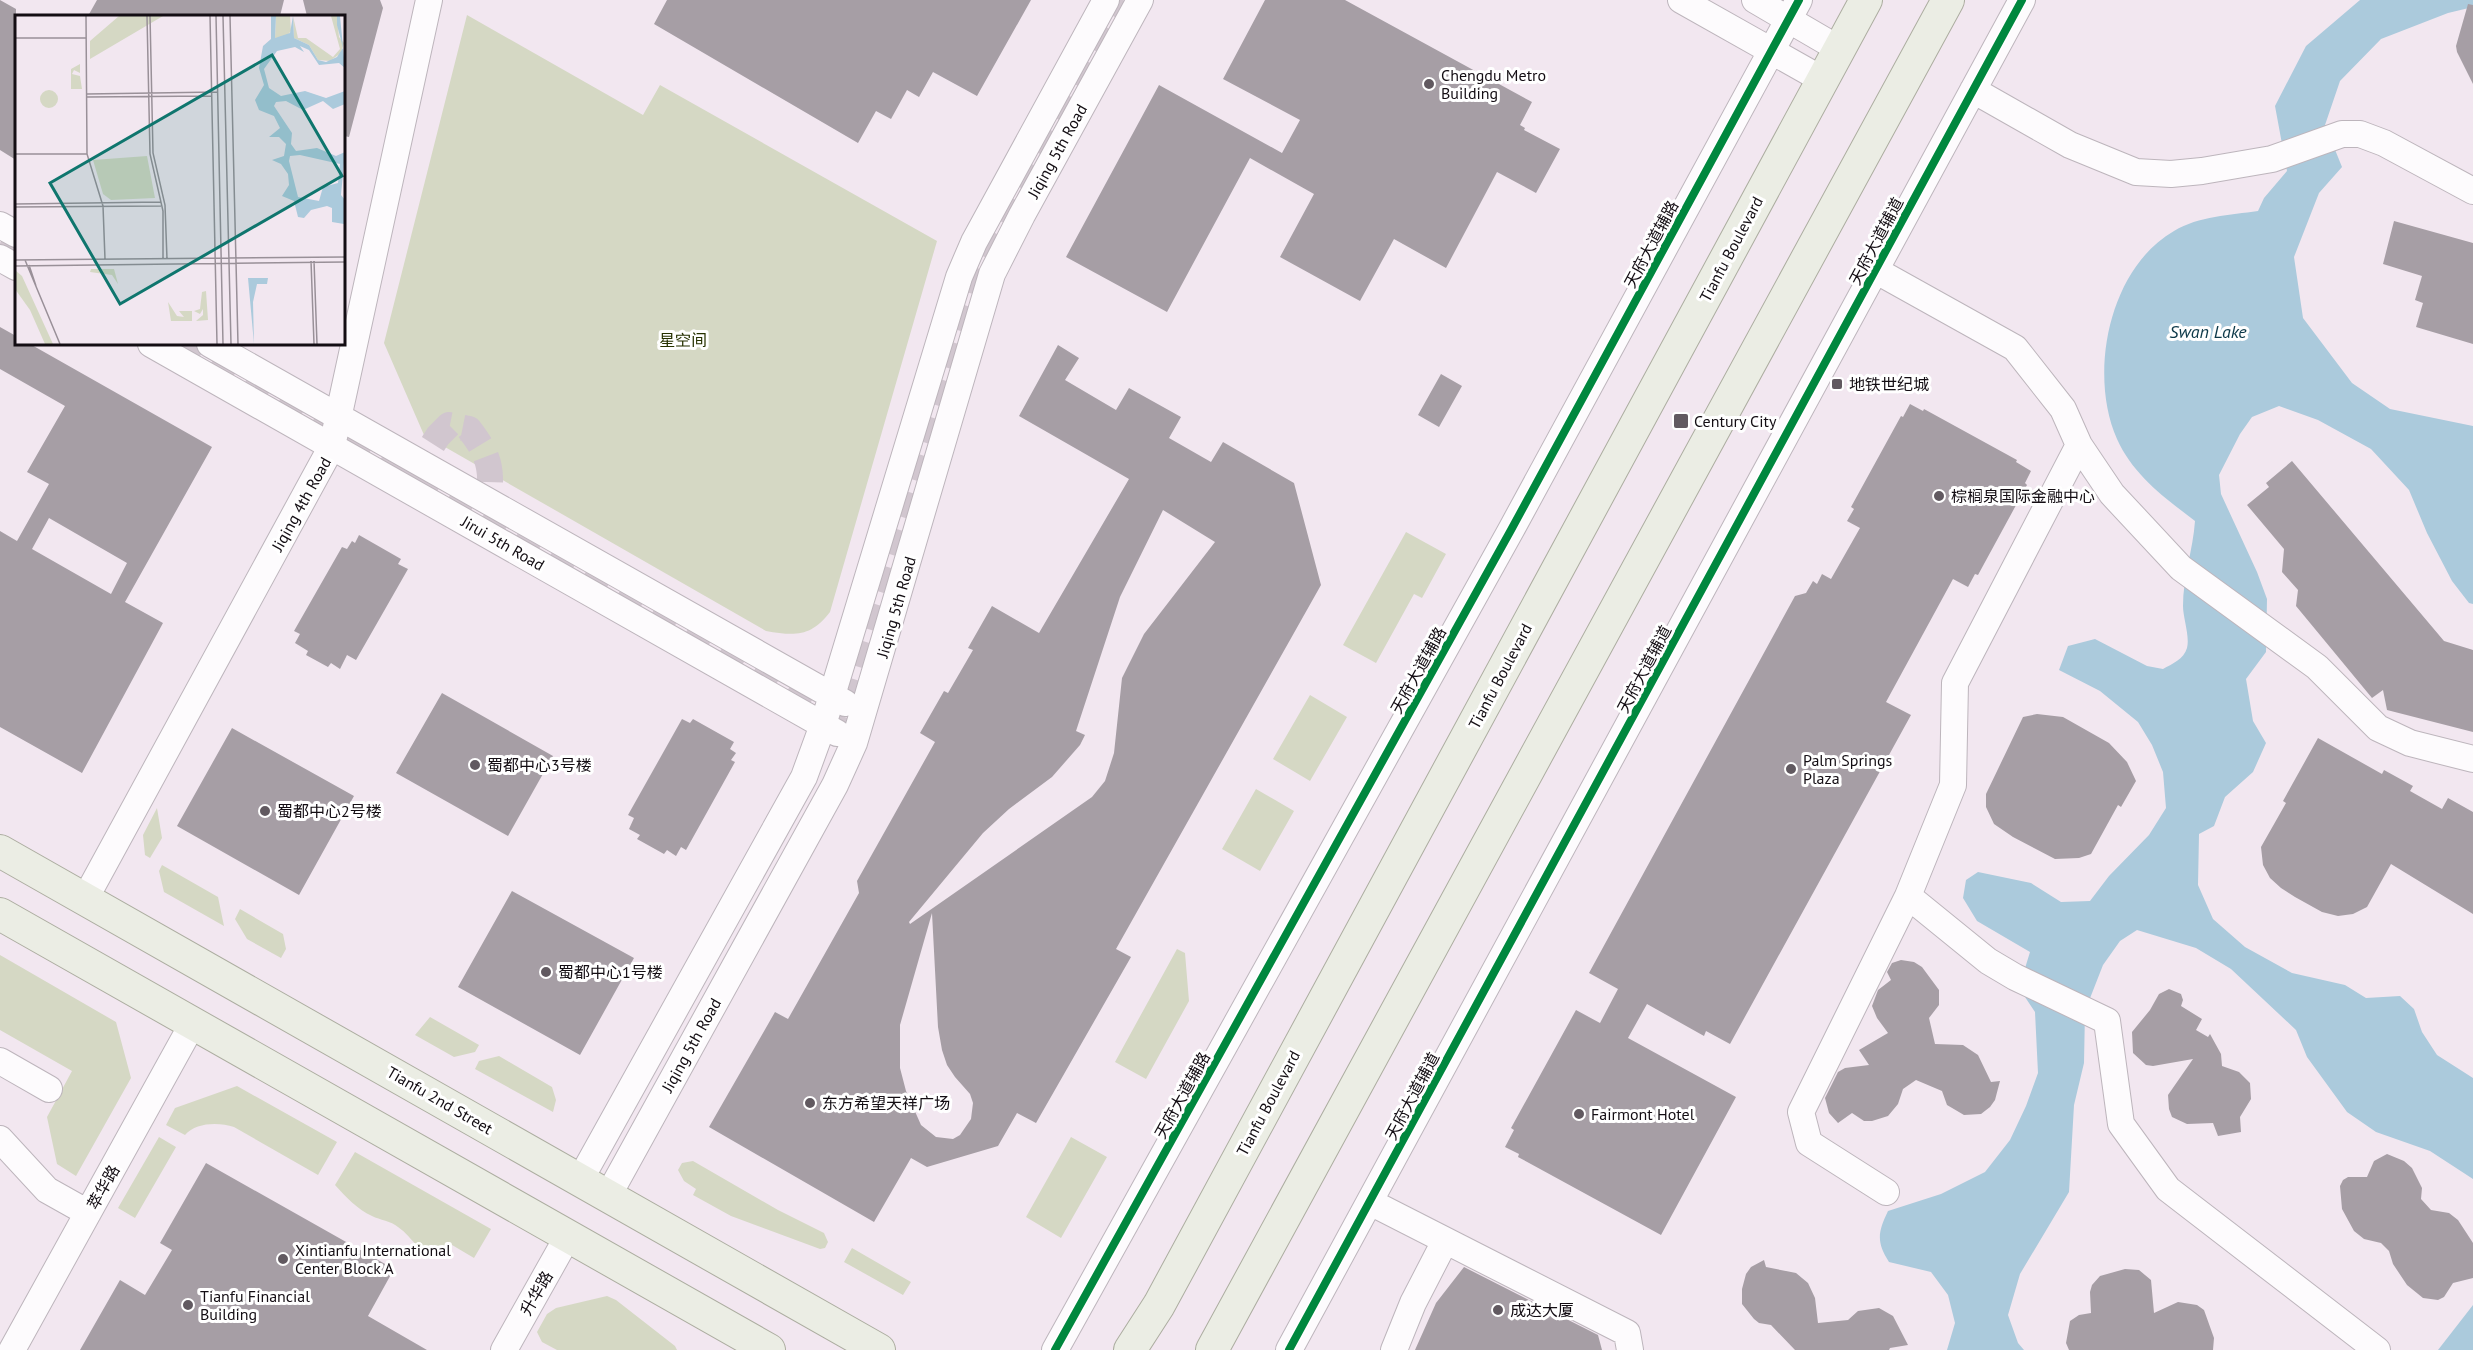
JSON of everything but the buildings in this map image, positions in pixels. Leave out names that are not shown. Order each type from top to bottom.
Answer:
[{"type":"main road","name":"Tianfu Boulevard","points":[[1130,1350],[1159,1305],[1866,0]]},
{"type":"main road","points":[[1212,1350],[1948,0]]},
{"type":"main road","name":"Tianfu 2nd Street","points":[[0,851],[879,1350]]},
{"type":"main road","points":[[0,914],[769,1350]]},
{"type":"street","name":"Jiqing 4th Road","points":[[85,899],[332,446],[429,0]]},
{"type":"street","name":"Jiqing 5th Road","points":[[580,1180],[804,777],[823,725],[959,277],[974,242],[1106,0]]},
{"type":"street","name":"Jiqing 5th Road","points":[[608,1196],[835,785],[854,743],[992,274],[1140,0]]},
{"type":"street","points":[[1681,0],[1823,80]]},
{"type":"street","points":[[1755,0],[1793,10],[1839,49]]},
{"type":"street","name":"天府大道辅道","points":[[1289,1350],[2022,0]]},
{"type":"street","name":"天府大道辅路","points":[[1055,1350],[1511,530],[1793,10]]},
{"type":"street","points":[[1973,90],[2070,145],[2136,172],[2171,174],[2202,171],[2272,159],[2342,134],[2360,134],[2384,143],[2473,191]]},
{"type":"street","points":[[0,225],[15,233]]},
{"type":"street","points":[[0,258],[15,266]]},
{"type":"street","points":[[1875,270],[2015,348],[2063,409],[2079,445],[2112,494],[2181,568],[2325,674],[2378,728],[2410,743],[2473,759]]},
{"type":"street","name":"Jirui 5th Road","points":[[153,345],[854,743]]},
{"type":"street","name":"Jirui 5th Road","points":[[212,345],[338,416],[487,491],[863,714]]},
{"type":"street","points":[[1886,1192],[1809,1143],[1801,1112],[1908,896],[1953,785],[1955,683],[2079,445]]},
{"type":"street","points":[[1908,896],[1988,961],[2090,1015],[2107,1021],[2121,1124],[2168,1189],[2377,1350]]},
{"type":"street","name":"萃华路","points":[[12,1350],[193,1023]]},
{"type":"street","points":[[0,1061],[49,1089]]},
{"type":"street","points":[[0,1139],[47,1190],[88,1213]]},
{"type":"street","points":[[1370,1202],[1627,1333],[1630,1350]]},
{"type":"street","name":"升华路","points":[[504,1350],[568,1236]]},
{"type":"street","points":[[1394,1350],[1413,1302],[1445,1241]]},
{"type":"green space","name":"星空间","points":[[467,15],[643,115],[660,85],[937,241],[830,612],[809,630],[794,634],[766,631],[424,435],[384,343]]},
{"type":"green space","points":[[1406,532],[1446,554],[1422,598],[1414,594],[1376,663],[1343,645]]},
{"type":"green space","points":[[1310,695],[1347,717],[1310,781],[1273,759]]},
{"type":"green space","points":[[1256,789],[1294,811],[1260,871],[1222,849]]},
{"type":"green space","points":[[157,808],[162,838],[150,858],[145,855],[143,835]]},
{"type":"green space","points":[[162,865],[218,897],[224,926],[164,892],[159,871]]},
{"type":"green space","points":[[240,909],[283,934],[286,949],[281,958],[247,939],[235,919]]},
{"type":"green space","points":[[1177,949],[1185,953],[1189,1001],[1146,1079],[1115,1062]]},
{"type":"green space","points":[[0,955],[116,1022],[131,1078],[76,1176],[57,1164],[47,1117],[72,1071],[0,1030]]},
{"type":"green space","points":[[430,1017],[479,1045],[475,1052],[454,1057],[415,1035]]},
{"type":"green space","points":[[499,1056],[552,1087],[556,1100],[553,1112],[475,1069],[479,1061]]},
{"type":"green space","points":[[237,1086],[337,1142],[318,1175],[234,1127],[222,1124],[201,1125],[185,1135],[166,1125],[175,1108]]},
{"type":"green space","points":[[159,1137],[176,1147],[135,1218],[118,1208]]},
{"type":"green space","points":[[1071,1137],[1107,1157],[1061,1238],[1026,1217]]},
{"type":"green space","points":[[355,1152],[491,1229],[474,1258],[447,1242],[439,1256],[426,1253],[395,1225],[372,1216],[352,1202],[335,1185]]},
{"type":"green space","points":[[693,1161],[778,1210],[824,1233],[828,1242],[825,1248],[820,1249],[731,1216],[693,1195],[696,1189],[684,1181],[678,1170],[682,1163]]},
{"type":"green space","points":[[852,1248],[911,1282],[903,1295],[844,1262]]},
{"type":"green space","points":[[607,1296],[616,1300],[675,1346],[677,1350],[557,1350],[542,1342],[537,1332],[547,1314],[556,1308]]},
{"type":"water","name":"Swan Lake","points":[[2360,0],[2473,0],[2473,7],[2448,13],[2381,39],[2340,81],[2325,125],[2342,167],[2319,193],[2294,257],[2303,318],[2352,383],[2390,409],[2473,426],[2473,604],[2469,603],[2452,581],[2427,533],[2409,490],[2371,449],[2318,420],[2279,406],[2252,417],[2240,434],[2219,475],[2221,494],[2267,599],[2266,652],[2246,679],[2253,721],[2266,743],[2253,772],[2225,797],[2214,826],[2199,834],[2198,885],[2213,919],[2245,947],[2292,973],[2345,985],[2366,998],[2400,996],[2414,1009],[2422,1032],[2437,1055],[2473,1078],[2473,1179],[2430,1151],[2376,1132],[2347,1112],[2307,1057],[2296,1030],[2231,969],[2196,948],[2137,930],[2120,941],[2103,965],[2085,1011],[2084,1063],[2074,1105],[2069,1192],[2020,1274],[2008,1315],[2018,1343],[2024,1350],[1947,1350],[1955,1323],[1948,1295],[1931,1272],[1889,1262],[1880,1243],[1880,1231],[1888,1211],[1941,1194],[1985,1172],[2010,1140],[2038,1073],[2035,1012],[2021,991],[2022,978],[2030,952],[1977,921],[1963,898],[1966,880],[1978,872],[2031,883],[2061,902],[2090,901],[2109,876],[2149,835],[2166,808],[2163,772],[2152,745],[2138,722],[2100,691],[2059,670],[2068,646],[2095,639],[2147,666],[2163,669],[2180,658],[2187,648],[2183,595],[2195,521],[2141,475],[2117,439],[2108,413],[2105,384],[2105,354],[2110,324],[2120,296],[2134,270],[2152,248],[2174,231],[2194,222],[2215,217],[2258,211],[2264,198],[2287,171],[2275,106],[2306,46]]},
{"type":"water","points":[[2473,1305],[2473,1350],[2438,1350]]},
{"type":"tunnel","points":[[179,345],[841,720],[976,278],[994,236],[1123,0]]},
{"type":"tunnel","points":[[0,243],[15,252]]},
{"type":"tunnel","points":[[412,477],[438,436],[449,425],[469,429],[474,435],[487,460],[490,483]]},
{"type":"cycle path","points":[[1055,1350],[1511,530],[1799,0]]},
{"type":"cycle path","points":[[1289,1350],[2022,0]]},
{"type":"place","name":"Chengdu Metro Building","points":[[1429,84]]},
{"type":"place","name":"地铁世纪城","points":[[1837,384]]},
{"type":"place","name":"Century City","points":[[1681,421]]},
{"type":"place","name":"棕榈泉国际金融中心","points":[[1939,496]]},
{"type":"place","name":"蜀都中心3号楼","points":[[475,765]]},
{"type":"place","name":"Palm Springs Plaza","points":[[1791,769]]},
{"type":"place","name":"蜀都中心2号楼","points":[[265,811]]},
{"type":"place","name":"蜀都中心1号楼","points":[[546,972]]},
{"type":"place","name":"东方希望天祥广场","points":[[810,1103]]},
{"type":"place","name":"Fairmont Hotel","points":[[1579,1114]]},
{"type":"place","name":"Xintianfu International Center Block A","points":[[283,1259]]},
{"type":"place","name":"Tianfu Financial Building","points":[[188,1305]]},
{"type":"place","name":"成达大厦","points":[[1498,1310]]}]
